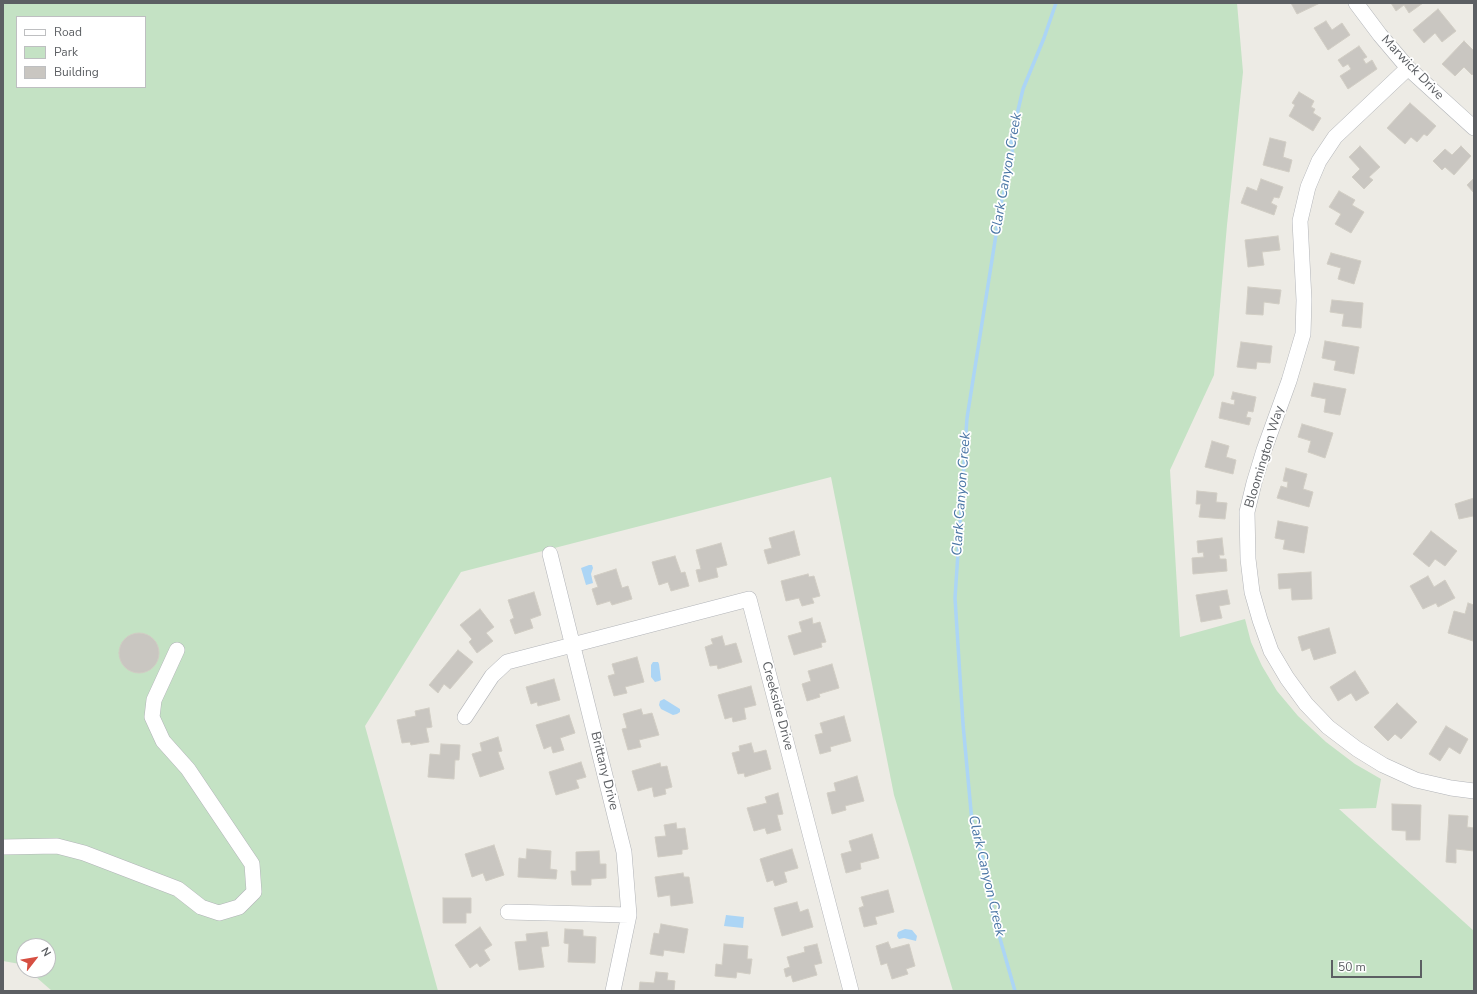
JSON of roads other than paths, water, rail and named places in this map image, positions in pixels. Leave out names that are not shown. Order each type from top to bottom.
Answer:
[{"type":"street","name":"Marwick Drive","points":[[1356,3],[1380,36],[1408,68],[1474,128]]},
{"type":"street","name":"Bloomington Way","points":[[1408,68],[1335,137],[1319,161],[1308,187],[1300,221],[1304,300],[1303,334],[1289,381],[1264,450],[1254,483],[1248,512],[1248,560],[1252,592],[1271,651],[1287,678],[1306,704],[1328,727],[1351,745],[1383,765],[1416,780],[1451,788],[1474,791]]},
{"type":"street","name":"Brittany Drive","points":[[550,554],[624,852],[628,915],[613,991]]},
{"type":"street","name":"Creekside Drive","points":[[572,646],[749,599],[851,991]]},
{"type":"street","points":[[465,716],[492,676],[507,662],[572,646]]},
{"type":"street","points":[[3,847],[57,846],[84,853],[178,889],[201,907],[219,913],[239,907],[254,892],[252,864],[188,769],[162,741],[152,717],[154,700],[178,650]]},
{"type":"street","points":[[508,912],[628,915]]},
{"type":"water","points":[[592,565],[593,568],[591,574],[593,583],[586,585],[581,568]]},
{"type":"water","points":[[653,662],[658,662],[659,664],[661,680],[655,682],[651,677],[651,665]]},
{"type":"water","points":[[664,699],[680,709],[680,712],[673,715],[661,709],[659,705],[660,701]]},
{"type":"water","points":[[726,915],[744,917],[743,928],[724,926]]},
{"type":"water","points":[[905,929],[912,930],[917,936],[916,941],[904,938],[899,939],[897,936],[898,932]]},
{"type":"waterway","name":"Clark Canyon Creek","points":[[1015,991],[993,914],[988,876],[972,822],[963,724],[955,598],[967,418],[1001,203],[1013,158],[1011,140],[1023,89],[1044,38],[1056,3]]}]
